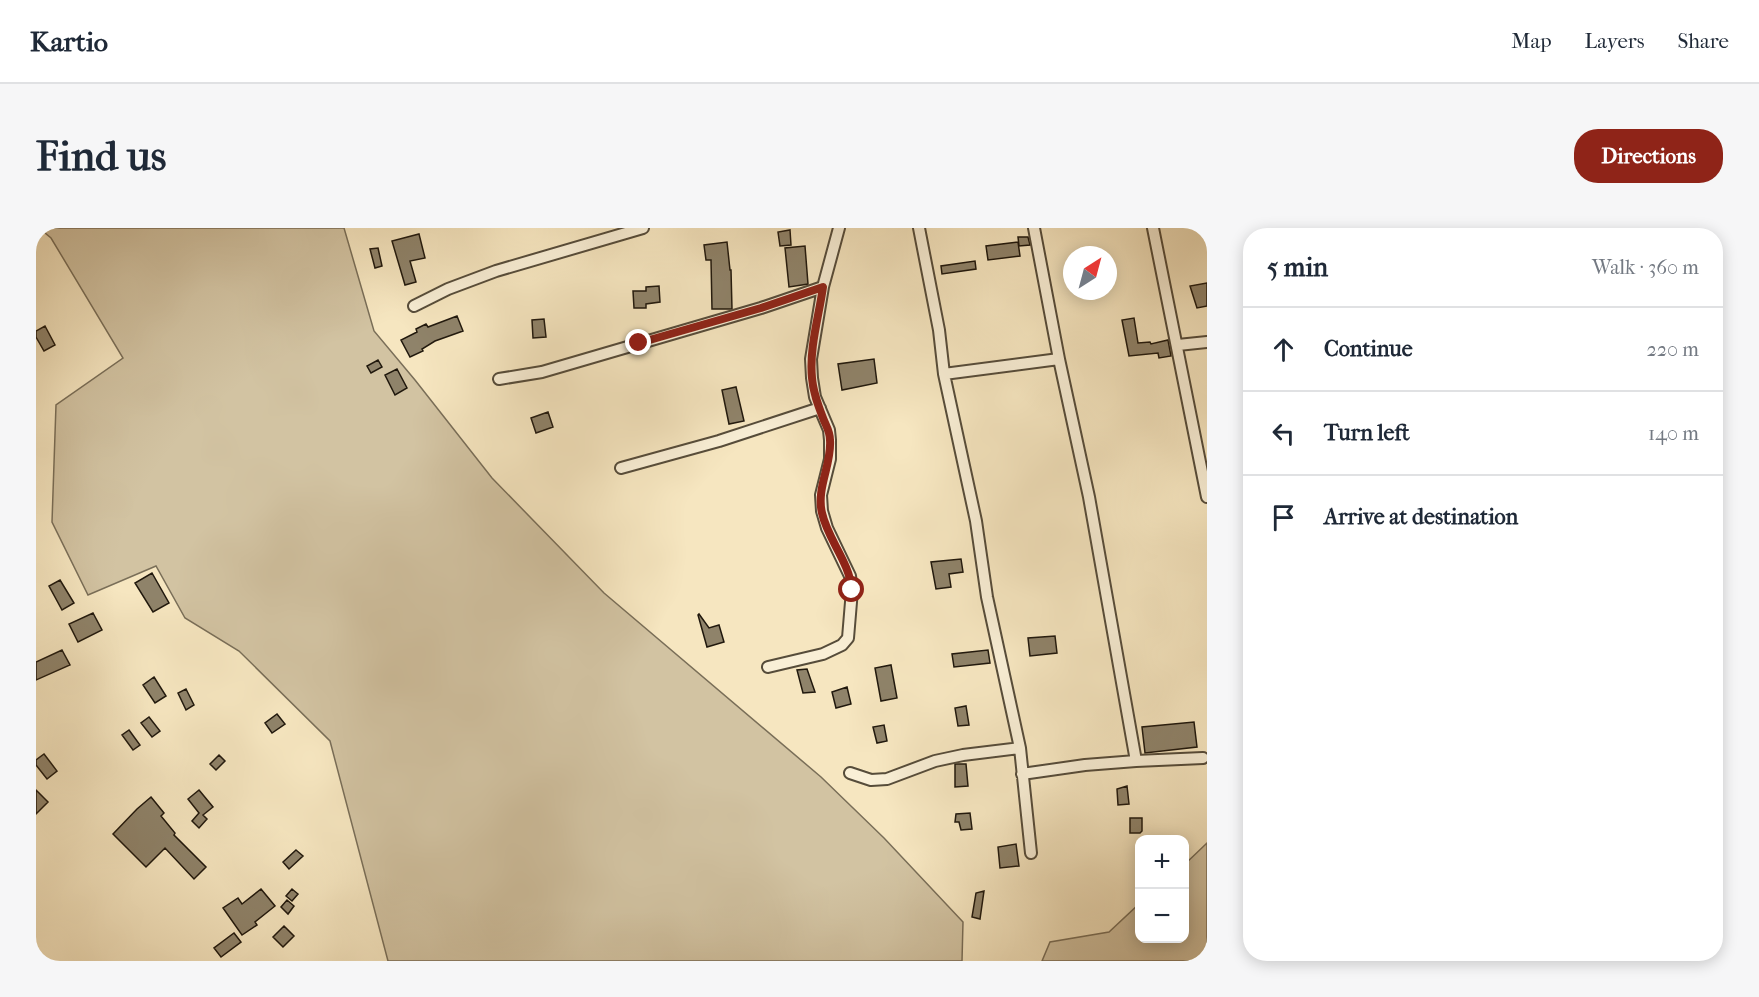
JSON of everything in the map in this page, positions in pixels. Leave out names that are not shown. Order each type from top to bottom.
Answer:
[{"type":"street","points":[[414,306],[448,289],[496,271],[644,228]]},
{"type":"street","points":[[768,667],[823,654],[842,645],[848,638],[852,590],[850,576],[827,528],[822,512],[821,495],[830,459],[830,440],[829,429],[815,397],[811,359],[823,287],[839,228]]},
{"type":"street","points":[[919,228],[939,330],[944,374],[976,521],[987,597],[1020,748],[1031,853]]},
{"type":"street","points":[[1034,228],[1089,497],[1136,762]]},
{"type":"street","points":[[1153,228],[1203,456],[1207,497]]},
{"type":"street","points":[[499,379],[542,372],[761,308],[823,287]]},
{"type":"street","points":[[1178,345],[1207,342]]},
{"type":"street","points":[[944,374],[1059,359]]},
{"type":"street","points":[[621,468],[719,441],[820,408]]},
{"type":"street","points":[[850,773],[872,780],[887,779],[935,761],[1020,748]]},
{"type":"street","points":[[1022,774],[1085,765],[1203,758]]},
{"type":"shaded area","points":[[39,228],[344,228],[374,331],[492,478],[604,593],[821,777],[884,838],[963,922],[962,961],[388,961],[330,741],[239,651],[185,618],[156,566],[88,595],[52,522],[56,405],[123,358],[51,238]]},
{"type":"shaded area","points":[[1207,843],[1207,961],[1042,961],[1050,942],[1109,932],[1135,908],[1135,943],[1189,943],[1189,860]]},
{"type":"building","points":[[790,230],[791,245],[780,246],[778,232]]},
{"type":"building","points":[[419,234],[425,258],[410,261],[416,282],[405,285],[392,241]]},
{"type":"building","points":[[1018,237],[1028,237],[1030,245],[1019,246]]},
{"type":"building","points":[[727,242],[731,270],[732,309],[712,309],[711,260],[706,260],[704,245]]},
{"type":"building","points":[[1018,242],[1020,256],[988,260],[986,246]]},
{"type":"building","points":[[805,246],[808,284],[789,287],[785,248]]},
{"type":"building","points":[[378,248],[382,266],[375,268],[370,249]]},
{"type":"building","points":[[975,261],[976,269],[942,274],[941,266]]},
{"type":"building","points":[[1207,283],[1207,306],[1197,308],[1190,286]]},
{"type":"building","points":[[659,286],[660,302],[646,304],[646,308],[634,308],[633,291],[646,291],[646,287]]},
{"type":"building","points":[[457,316],[463,331],[435,341],[422,349],[423,351],[410,357],[401,340],[417,332],[416,329],[426,324],[428,327]]},
{"type":"building","points":[[1134,318],[1138,343],[1150,342],[1151,344],[1168,340],[1171,356],[1159,358],[1158,353],[1129,356],[1122,320]]},
{"type":"building","points":[[544,319],[546,337],[533,338],[532,320]]},
{"type":"building","points":[[45,326],[55,345],[44,351],[36,337],[36,331]]},
{"type":"building","points":[[874,359],[877,383],[842,390],[838,364]]},
{"type":"building","points":[[378,360],[382,367],[371,373],[367,366]]},
{"type":"building","points":[[397,369],[407,388],[395,395],[385,375]]},
{"type":"building","points":[[736,387],[744,421],[729,424],[722,390]]},
{"type":"building","points":[[548,412],[553,427],[536,433],[531,418]]},
{"type":"building","points":[[961,559],[963,572],[949,574],[951,587],[936,589],[931,562]]},
{"type":"building","points":[[152,573],[169,603],[153,612],[135,583]]},
{"type":"building","points":[[60,580],[74,603],[62,610],[49,586]]},
{"type":"building","points":[[93,613],[102,630],[78,642],[69,624]]},
{"type":"building","points":[[699,614],[709,628],[719,625],[724,642],[707,647]]},
{"type":"building","points":[[1055,636],[1057,653],[1030,656],[1028,638]]},
{"type":"building","points":[[62,650],[70,665],[36,680],[36,662]]},
{"type":"building","points":[[988,650],[990,663],[954,667],[952,654]]},
{"type":"building","points":[[891,665],[897,698],[881,701],[875,668]]},
{"type":"building","points":[[807,669],[815,692],[803,693],[797,670]]},
{"type":"building","points":[[154,677],[166,696],[155,703],[143,685]]},
{"type":"building","points":[[847,687],[851,704],[836,708],[832,692]]},
{"type":"building","points":[[186,689],[194,705],[186,710],[178,693]]},
{"type":"building","points":[[966,706],[969,725],[958,726],[955,708]]},
{"type":"building","points":[[277,714],[285,724],[272,733],[265,723]]},
{"type":"building","points":[[149,717],[160,731],[152,737],[141,723]]},
{"type":"building","points":[[1194,722],[1197,747],[1145,753],[1142,727]]},
{"type":"building","points":[[884,725],[887,741],[877,743],[873,727]]},
{"type":"building","points":[[129,730],[140,745],[133,750],[122,735]]},
{"type":"building","points":[[44,754],[57,771],[47,779],[36,765],[36,760]]},
{"type":"building","points":[[219,755],[225,761],[216,770],[210,764]]},
{"type":"building","points":[[955,764],[966,764],[968,786],[955,787]]},
{"type":"building","points":[[1127,786],[1129,804],[1118,805],[1117,789]]},
{"type":"building","points":[[36,790],[48,802],[36,814]]},
{"type":"building","points":[[199,790],[213,807],[203,815],[207,819],[199,828],[192,821],[199,813],[188,799]]},
{"type":"building","points":[[151,797],[164,813],[161,816],[175,833],[174,835],[206,867],[194,879],[165,848],[146,867],[113,834]]},
{"type":"building","points":[[970,813],[972,829],[961,830],[959,822],[955,822],[956,814]]},
{"type":"building","points":[[1130,818],[1142,818],[1140,833],[1130,833]]},
{"type":"building","points":[[1016,844],[1019,866],[1000,868],[998,847]]},
{"type":"building","points":[[296,850],[303,856],[289,869],[283,862]]},
{"type":"building","points":[[261,889],[275,906],[255,922],[257,925],[242,935],[223,908],[238,898],[242,904]]},
{"type":"building","points":[[292,889],[298,894],[292,901],[286,896]]},
{"type":"building","points":[[984,891],[980,919],[972,917],[976,893]]},
{"type":"building","points":[[287,900],[294,906],[288,914],[281,907]]},
{"type":"building","points":[[284,926],[294,936],[283,947],[273,937]]},
{"type":"building","points":[[234,933],[241,942],[221,957],[214,948]]},
{"type":"route","points":[[639,343],[761,308],[823,287],[811,359],[815,397],[829,429],[830,440],[830,459],[821,495],[822,512],[827,528],[846,563],[852,590]]}]
